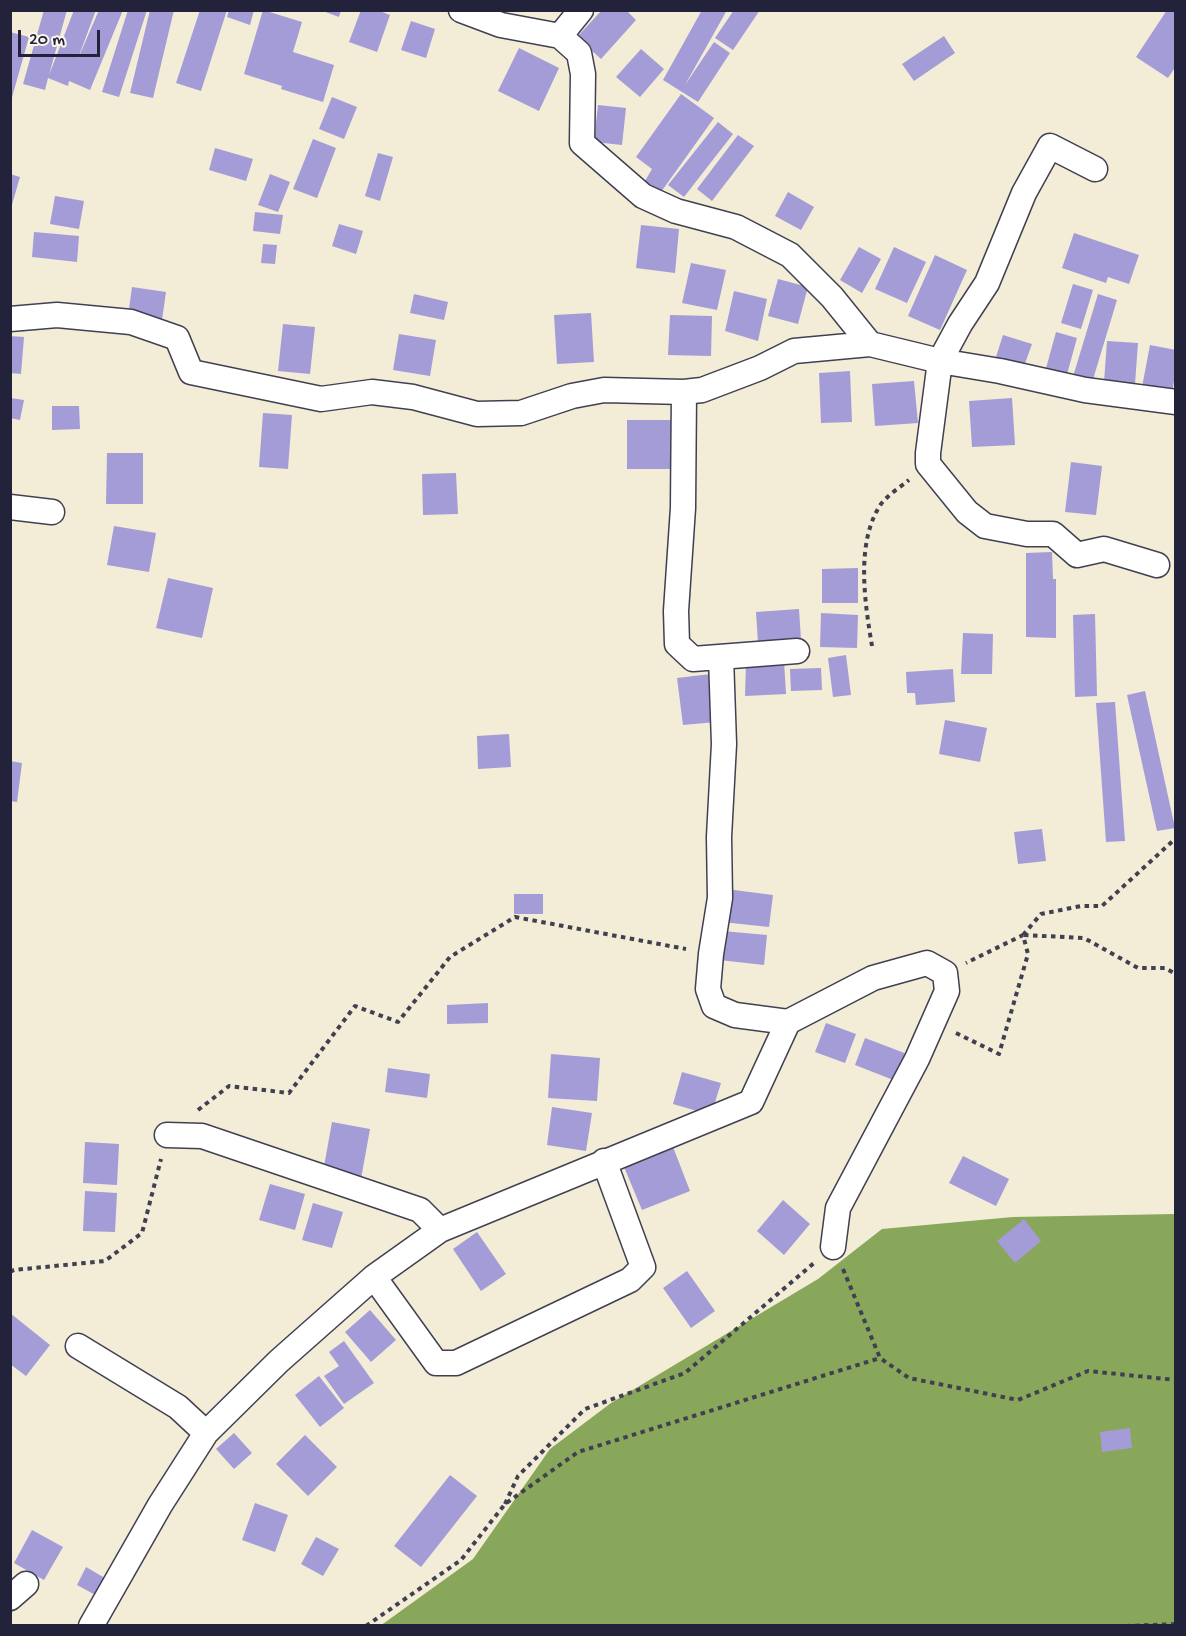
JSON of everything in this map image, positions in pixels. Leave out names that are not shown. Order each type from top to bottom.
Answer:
[{"type":"street","points":[[461,10],[501,25],[560,36],[579,53],[583,74],[582,143],[643,196],[676,211],[736,226],[790,255],[832,297],[870,344]]},
{"type":"street","points":[[560,36],[581,10]]},
{"type":"street","points":[[1095,169],[1050,146],[1024,193],[987,283],[960,324],[940,361],[928,465],[967,512],[985,526],[1027,534],[1053,534],[1077,555],[1104,549],[1157,565]]},
{"type":"street","points":[[10,319],[57,315],[131,322],[177,338],[191,372],[321,399],[382,393],[412,397],[477,414],[521,413],[572,396],[604,390],[684,392],[702,390],[746,374],[794,351],[870,344],[940,361],[1000,371],[1085,390],[1176,402]]},
{"type":"street","points":[[684,392],[683,508],[676,611],[677,644],[693,659],[797,651]]},
{"type":"street","points":[[10,507],[52,512]]},
{"type":"street","points":[[722,657],[724,744],[719,837],[720,898],[708,989],[714,1006],[735,1015],[788,1022],[873,978],[927,963],[945,973],[947,991],[917,1059],[838,1208],[833,1247]]},
{"type":"street","points":[[91,1626],[160,1505],[206,1433],[279,1361],[374,1277],[440,1230],[751,1102],[788,1022]]},
{"type":"street","points":[[167,1135],[202,1136],[420,1210],[440,1230]]},
{"type":"street","points":[[374,1277],[436,1363],[456,1363],[630,1280],[643,1267],[604,1161]]},
{"type":"street","points":[[78,1346],[178,1407],[206,1433]]},
{"type":"path","points":[[872,646],[866,610],[864,557],[870,526],[881,504],[928,465]]},
{"type":"path","points":[[945,973],[1023,935],[1041,914],[1081,906],[1102,906],[1176,838]]},
{"type":"path","points":[[10,1272],[105,1261],[142,1233],[167,1135],[229,1086],[289,1093],[354,1006],[398,1022],[450,957],[515,917],[711,954]]},
{"type":"path","points":[[1023,935],[1084,938],[1138,968],[1165,968],[1176,974]]},
{"type":"path","points":[[933,1022],[999,1054],[1028,954],[1023,935]]},
{"type":"path","points":[[366,1626],[461,1560],[505,1504],[518,1476],[585,1408],[685,1373],[833,1247],[880,1359],[909,1378],[1018,1400],[1088,1371],[1176,1380]]},
{"type":"path","points":[[505,1504],[578,1452],[880,1359]]},
{"type":"path","points":[[1126,1626],[1176,1624]]},
{"type":"green space","points":[[1175,1214],[1175,1625],[380,1626],[473,1559],[550,1449],[611,1403],[818,1279],[882,1229],[1013,1217]]},
{"type":"building","points":[[44,10],[67,10],[49,75],[74,10],[96,10],[77,61],[99,10],[123,10],[90,90],[69,81],[68,86],[48,78],[45,90],[23,84]]},
{"type":"building","points":[[128,10],[147,10],[119,97],[102,92]]},
{"type":"building","points":[[150,10],[174,10],[153,98],[130,93]]},
{"type":"building","points":[[200,10],[227,10],[201,91],[176,83]]},
{"type":"building","points":[[229,10],[254,10],[250,25],[227,17]]},
{"type":"building","points":[[263,10],[302,22],[293,52],[334,65],[323,102],[244,74]]},
{"type":"building","points":[[320,10],[341,10],[339,17]]},
{"type":"building","points":[[361,10],[377,10],[390,15],[377,52],[349,42]]},
{"type":"building","points":[[602,10],[626,10],[636,20],[601,59],[577,37]]},
{"type":"building","points":[[702,10],[727,10],[685,85],[714,42],[730,53],[698,102],[663,80]]},
{"type":"building","points":[[734,10],[760,10],[733,50],[715,38]]},
{"type":"building","points":[[1167,10],[1176,10],[1176,66],[1168,78],[1136,57]]},
{"type":"building","points":[[411,21],[435,29],[426,58],[401,50]]},
{"type":"building","points":[[10,32],[29,37],[11,101],[10,101]]},
{"type":"building","points":[[944,36],[955,53],[914,81],[902,64]]},
{"type":"building","points":[[519,48],[559,68],[539,111],[498,91]]},
{"type":"building","points":[[641,49],[664,69],[640,97],[616,77]]},
{"type":"building","points":[[681,94],[714,118],[661,192],[645,181],[652,169],[636,157]]},
{"type":"building","points":[[332,97],[357,107],[344,139],[319,129]]},
{"type":"building","points":[[598,105],[626,108],[622,145],[594,142]]},
{"type":"building","points":[[718,122],[733,134],[684,197],[668,185]]},
{"type":"building","points":[[738,135],[754,146],[712,201],[697,189]]},
{"type":"building","points":[[313,139],[336,148],[317,198],[293,189]]},
{"type":"building","points":[[215,148],[253,159],[246,181],[209,170]]},
{"type":"building","points":[[378,153],[393,157],[380,201],[365,196]]},
{"type":"building","points":[[10,174],[20,177],[11,208],[10,208]]},
{"type":"building","points":[[270,174],[290,182],[278,212],[258,205]]},
{"type":"building","points":[[788,192],[814,207],[801,230],[775,216]]},
{"type":"building","points":[[55,196],[84,201],[79,229],[50,224]]},
{"type":"building","points":[[255,212],[283,215],[280,234],[253,231]]},
{"type":"building","points":[[339,224],[363,231],[356,254],[332,246]]},
{"type":"building","points":[[641,225],[679,229],[675,273],[636,268]]},
{"type":"building","points":[[34,232],[79,236],[77,262],[32,257]]},
{"type":"building","points":[[1074,233],[1139,255],[1129,284],[1108,277],[1106,283],[1062,268]]},
{"type":"building","points":[[263,244],[277,245],[275,264],[261,263]]},
{"type":"building","points":[[859,247],[881,259],[862,293],[840,280]]},
{"type":"building","points":[[894,247],[926,262],[907,303],[875,289]]},
{"type":"building","points":[[935,255],[967,270],[940,330],[908,316]]},
{"type":"building","points":[[691,263],[726,270],[717,310],[682,303]]},
{"type":"building","points":[[778,279],[808,287],[798,324],[768,316]]},
{"type":"building","points":[[1073,284],[1093,290],[1081,329],[1061,323]]},
{"type":"building","points":[[132,287],[166,292],[162,320],[128,316]]},
{"type":"building","points":[[734,291],[767,299],[758,341],[725,331]]},
{"type":"building","points":[[414,294],[448,302],[444,320],[410,313]]},
{"type":"building","points":[[1098,294],[1117,300],[1091,386],[1072,380]]},
{"type":"building","points":[[591,313],[594,362],[557,364],[554,315]]},
{"type":"building","points":[[670,315],[712,316],[711,356],[668,355]]},
{"type":"building","points":[[283,324],[315,327],[310,374],[278,371]]},
{"type":"building","points":[[1056,332],[1077,338],[1066,378],[1045,372]]},
{"type":"building","points":[[399,334],[436,340],[430,376],[393,370]]},
{"type":"building","points":[[1003,335],[1032,344],[1023,369],[995,360]]},
{"type":"building","points":[[10,336],[24,337],[21,374],[10,373]]},
{"type":"building","points":[[1107,341],[1138,343],[1135,384],[1104,382]]},
{"type":"building","points":[[1150,345],[1176,350],[1176,371],[1172,392],[1142,387]]},
{"type":"building","points":[[850,371],[852,422],[821,423],[819,373]]},
{"type":"building","points":[[914,381],[918,423],[875,426],[872,384]]},
{"type":"building","points":[[10,398],[24,400],[20,420],[10,418]]},
{"type":"building","points":[[1012,398],[1015,445],[972,447],[969,401]]},
{"type":"building","points":[[52,406],[79,406],[80,429],[52,430]]},
{"type":"building","points":[[263,413],[292,415],[288,469],[259,467]]},
{"type":"building","points":[[627,420],[674,420],[674,469],[627,469]]},
{"type":"building","points":[[107,453],[143,453],[143,504],[106,504]]},
{"type":"building","points":[[1071,462],[1102,466],[1096,515],[1065,512]]},
{"type":"building","points":[[456,473],[458,514],[423,515],[422,474]]},
{"type":"building","points":[[114,526],[156,533],[149,572],[107,565]]},
{"type":"building","points":[[1052,552],[1053,579],[1056,579],[1056,638],[1026,637],[1026,553]]},
{"type":"building","points":[[858,568],[858,603],[822,603],[822,569]]},
{"type":"building","points":[[168,578],[213,588],[202,638],[156,628]]},
{"type":"building","points":[[799,609],[801,640],[758,643],[756,612]]},
{"type":"building","points":[[821,613],[858,615],[857,648],[820,647]]},
{"type":"building","points":[[1095,614],[1097,696],[1075,697],[1073,615]]},
{"type":"building","points":[[963,633],[993,634],[992,674],[961,674]]},
{"type":"building","points":[[846,655],[851,695],[833,697],[828,658]]},
{"type":"building","points":[[784,661],[786,694],[745,696],[746,663]]},
{"type":"building","points":[[821,668],[822,690],[791,691],[790,669]]},
{"type":"building","points":[[953,669],[955,702],[916,705],[915,693],[907,693],[906,672]]},
{"type":"building","points":[[711,674],[716,722],[683,725],[677,678]]},
{"type":"building","points":[[1145,691],[1175,828],[1157,831],[1127,695]]},
{"type":"building","points":[[1115,702],[1125,841],[1106,842],[1096,703]]},
{"type":"building","points":[[945,720],[987,728],[980,762],[939,754]]},
{"type":"building","points":[[509,734],[511,767],[478,769],[477,736]]},
{"type":"building","points":[[10,761],[22,763],[17,802],[10,801]]},
{"type":"building","points":[[1042,829],[1046,861],[1018,864],[1014,832]]},
{"type":"building","points":[[726,889],[773,895],[769,927],[722,922]]},
{"type":"building","points":[[514,894],[543,894],[543,914],[514,914]]},
{"type":"building","points":[[722,931],[767,935],[764,965],[719,960]]},
{"type":"building","points":[[488,1003],[488,1023],[447,1024],[447,1005]]},
{"type":"building","points":[[826,1023],[856,1034],[845,1063],[815,1052]]},
{"type":"building","points":[[865,1038],[907,1054],[896,1081],[855,1065]]},
{"type":"building","points":[[551,1054],[600,1058],[597,1101],[548,1098]]},
{"type":"building","points":[[388,1068],[430,1074],[427,1098],[385,1092]]},
{"type":"building","points":[[682,1072],[721,1083],[711,1115],[673,1104]]},
{"type":"building","points":[[552,1107],[592,1113],[586,1151],[547,1145]]},
{"type":"building","points":[[332,1122],[370,1129],[361,1179],[323,1172]]},
{"type":"building","points":[[85,1142],[119,1144],[117,1185],[83,1183]]},
{"type":"building","points":[[673,1147],[690,1191],[642,1210],[624,1167]]},
{"type":"building","points":[[963,1156],[1009,1179],[996,1206],[949,1183]]},
{"type":"building","points":[[270,1184],[305,1194],[295,1230],[259,1220]]},
{"type":"building","points":[[85,1191],[117,1193],[115,1232],[83,1231]]},
{"type":"building","points":[[783,1200],[810,1224],[784,1255],[757,1231]]},
{"type":"building","points":[[313,1203],[343,1212],[332,1248],[302,1240]]},
{"type":"building","points":[[1024,1219],[1041,1241],[1015,1263],[997,1241]]},
{"type":"building","points":[[477,1232],[506,1274],[481,1291],[453,1249]]},
{"type":"building","points":[[687,1271],[715,1311],[691,1328],[663,1288]]},
{"type":"building","points":[[370,1310],[396,1340],[371,1362],[345,1332]]},
{"type":"building","points":[[10,1313],[50,1345],[26,1376],[10,1364]]},
{"type":"building","points":[[344,1341],[374,1383],[344,1404],[324,1376],[339,1366],[329,1352]]},
{"type":"building","points":[[319,1376],[344,1408],[320,1427],[295,1395]]},
{"type":"building","points":[[1130,1428],[1132,1448],[1102,1452],[1100,1432]]},
{"type":"building","points":[[234,1433],[252,1453],[234,1469],[216,1449]]},
{"type":"building","points":[[305,1435],[337,1467],[308,1496],[276,1464]]},
{"type":"building","points":[[450,1475],[477,1496],[421,1567],[394,1546]]},
{"type":"building","points":[[255,1503],[288,1515],[275,1552],[242,1540]]},
{"type":"building","points":[[32,1530],[63,1547],[44,1580],[14,1563]]},
{"type":"building","points":[[316,1537],[339,1549],[323,1576],[301,1564]]},
{"type":"building","points":[[86,1567],[110,1581],[101,1598],[77,1585]]}]
